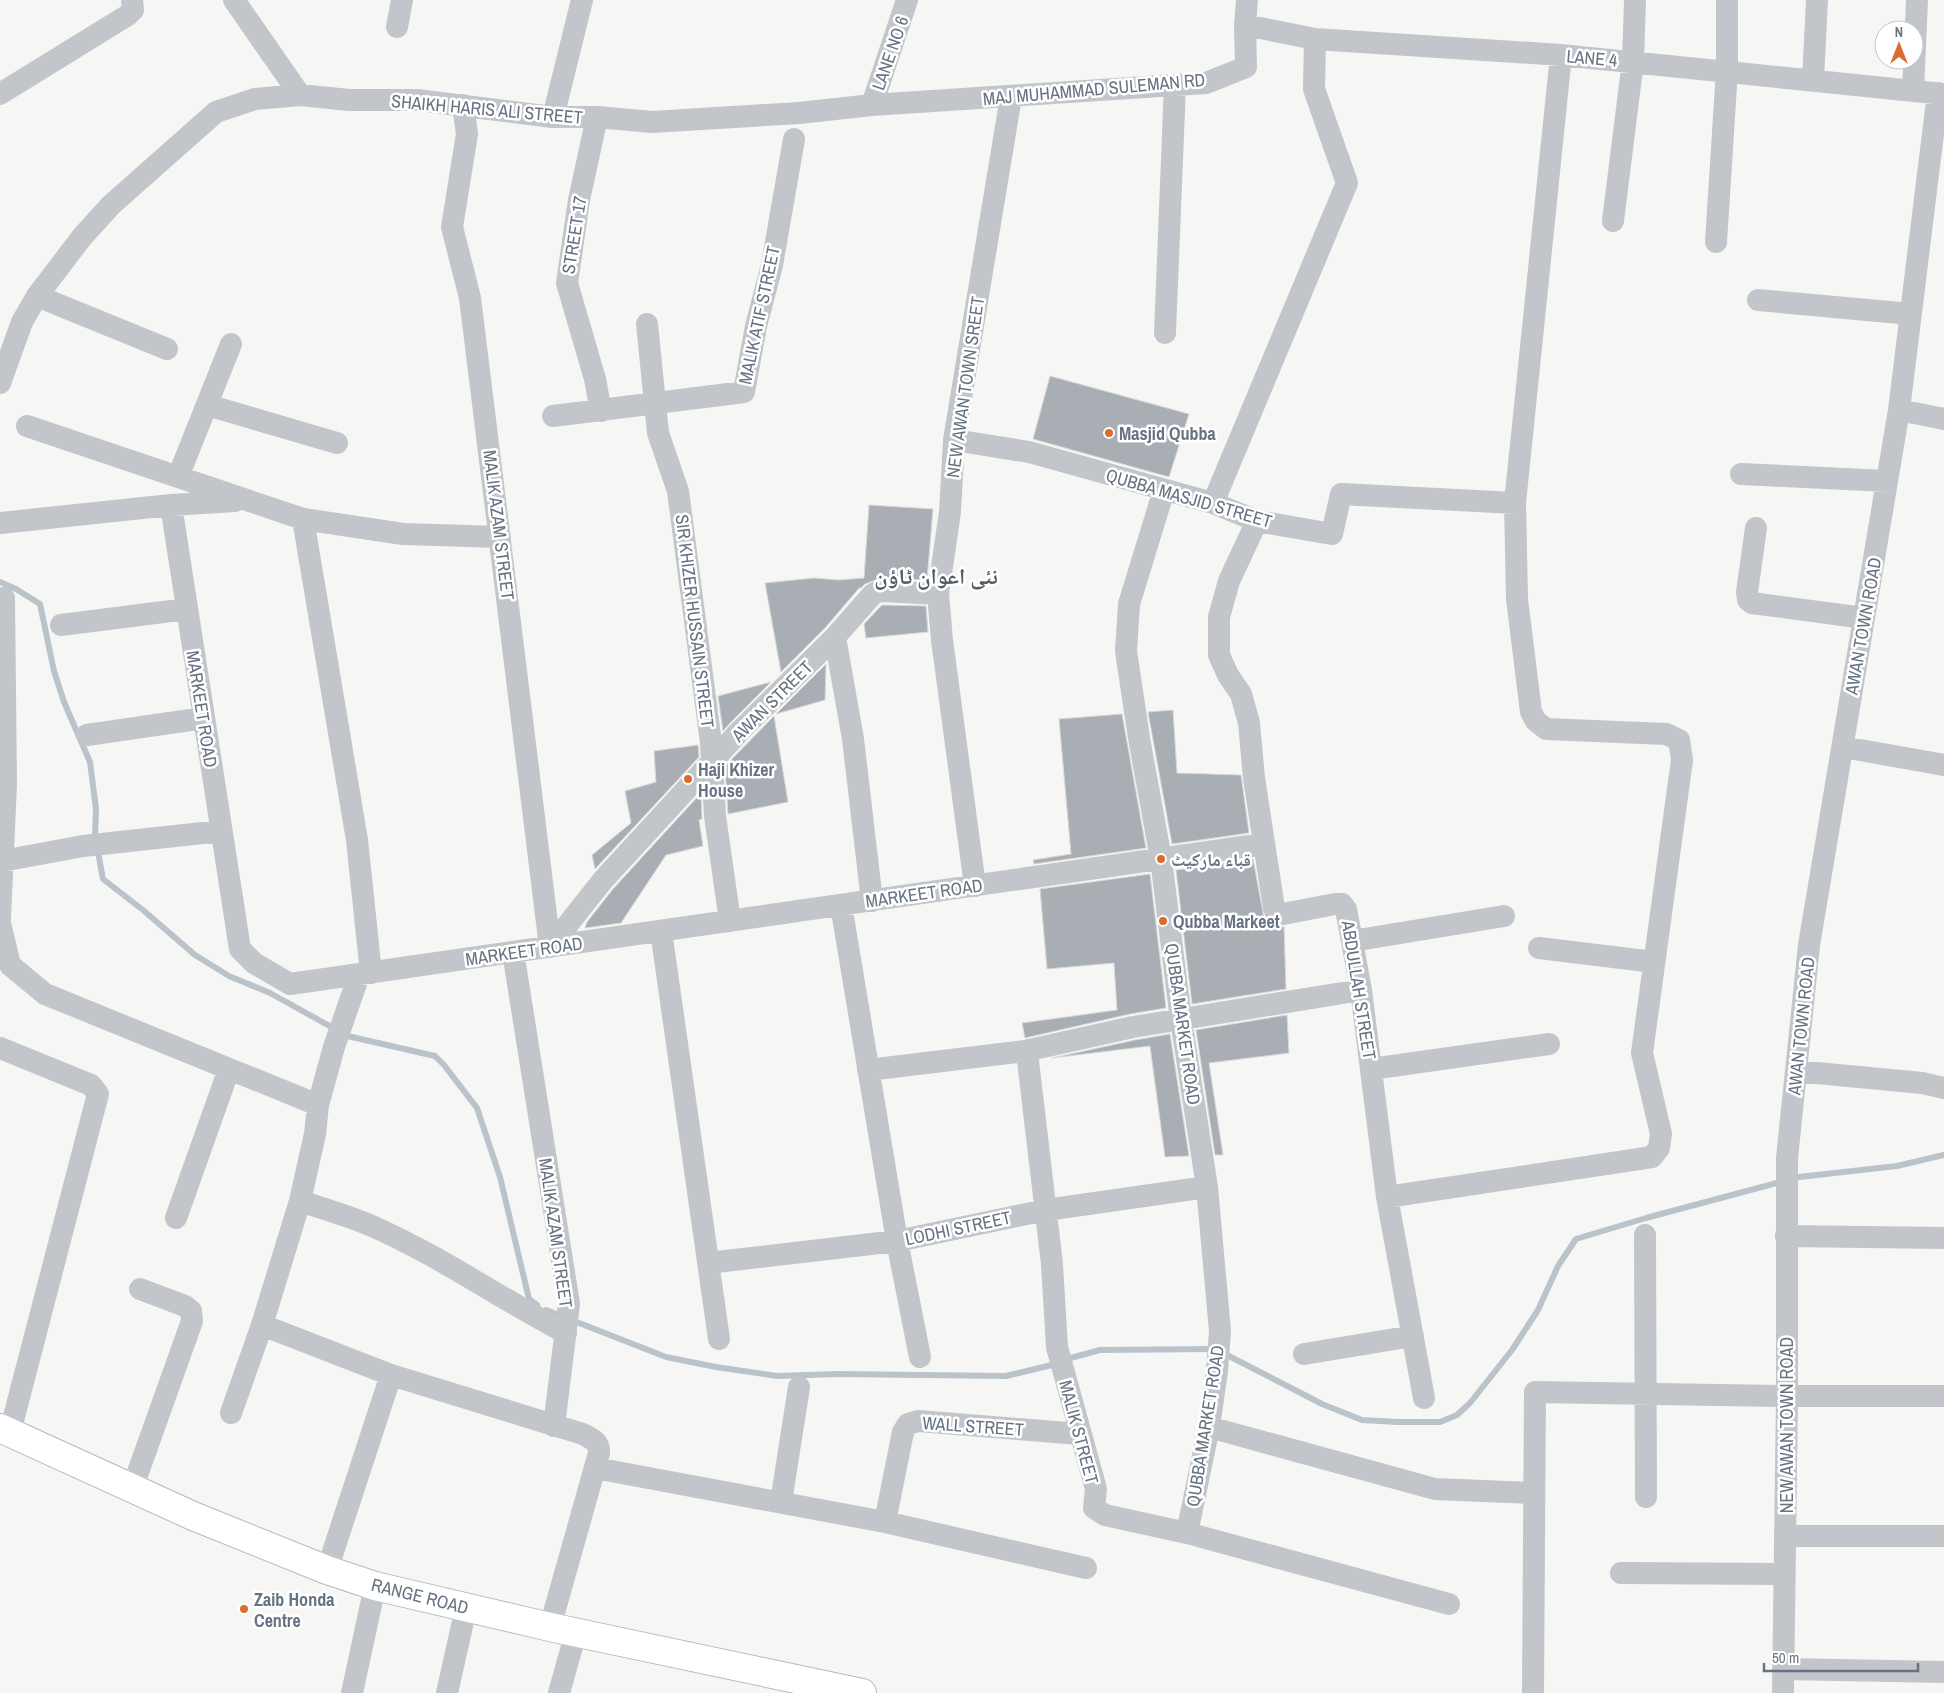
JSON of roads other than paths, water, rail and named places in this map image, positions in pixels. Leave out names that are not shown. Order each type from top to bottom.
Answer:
[{"type":"main road","name":"RANGE ROAD","points":[[5,1430],[193,1516],[327,1570],[375,1586],[807,1687],[862,1693]]},
{"type":"street","points":[[0,94],[128,15],[133,10],[132,0]]},
{"type":"street","points":[[234,0],[300,94]]},
{"type":"street","points":[[397,27],[402,0]]},
{"type":"street","points":[[553,117],[582,0]]},
{"type":"street","name":"LANE NO 6","points":[[872,105],[908,0]]},
{"type":"street","name":"MAJ MUHAMMAD SULEMAN RD","points":[[872,105],[1206,83],[1246,67],[1245,25],[1248,0]]},
{"type":"street","points":[[1613,221],[1633,62],[1635,0]]},
{"type":"street","points":[[1716,242],[1726,70],[1726,0]]},
{"type":"street","points":[[1813,80],[1817,0]]},
{"type":"street","points":[[1913,90],[1917,0]]},
{"type":"street","name":"LANE 4","points":[[1245,25],[1315,39],[1561,55],[1726,70],[1941,94]]},
{"type":"street","points":[[1213,503],[1348,183],[1314,89],[1315,39]]},
{"type":"street","points":[[1387,1197],[1652,1157],[1659,1148],[1661,1134],[1642,1053],[1682,760],[1679,740],[1666,734],[1546,729],[1536,721],[1532,712],[1517,599],[1515,503],[1561,55]]},
{"type":"street","points":[[1165,334],[1176,85]]},
{"type":"street","name":"SHAIKH HARIS ALI STREET","points":[[0,383],[22,322],[37,296],[82,237],[111,205],[216,112],[255,99],[300,94],[349,100],[417,100],[553,117],[597,117],[652,122],[799,113],[872,105]]},
{"type":"street","name":"AWAN TOWN ROAD","points":[[1787,1158],[1809,945],[1899,410],[1941,94]]},
{"type":"street","name":"NEW AWAN TOWN SREET","points":[[975,886],[942,640],[938,594],[950,512],[954,440],[1011,97]]},
{"type":"street","name":"MALIK AZAM STREET","points":[[463,105],[467,134],[452,228],[470,298],[550,947]]},
{"type":"street","name":"STREET 17","points":[[597,117],[578,200],[567,283],[601,411]]},
{"type":"street","name":"MALIK ATIF STREET","points":[[554,416],[654,405],[744,392],[756,326],[772,265],[794,139]]},
{"type":"street","points":[[37,296],[167,349]]},
{"type":"street","points":[[1758,300],[1911,314]]},
{"type":"street","name":"SIR KHIZER HUSSAIN STREET","points":[[647,324],[658,433],[678,491],[712,762],[715,816],[730,921]]},
{"type":"street","points":[[178,477],[231,344]]},
{"type":"street","points":[[207,405],[337,443]]},
{"type":"street","points":[[1899,410],[1944,419]]},
{"type":"street","points":[[27,426],[303,519],[403,534],[500,537]]},
{"type":"street","name":"QUBBA MASJID STREET","points":[[954,440],[1029,452],[1213,503],[1257,520],[1332,534],[1341,494],[1515,503]]},
{"type":"street","points":[[1740,474],[1887,481]]},
{"type":"street","name":"QUBBA MARKET ROAD","points":[[1164,490],[1129,604],[1126,652],[1139,738],[1161,859],[1181,1020],[1207,1187],[1220,1331],[1217,1371],[1209,1426],[1187,1533]]},
{"type":"street","points":[[0,523],[171,504],[249,501]]},
{"type":"street","name":"MARKEET ROAD","points":[[171,504],[240,949],[254,963],[290,984],[1263,844]]},
{"type":"street","points":[[231,1412],[262,1325],[300,1201],[315,1134],[318,1105],[334,1048],[344,1020],[365,974],[357,840],[303,519]]},
{"type":"street","name":"ABDULLAH STREET","points":[[1257,520],[1228,580],[1219,617],[1219,655],[1228,675],[1241,694],[1249,723],[1263,844],[1274,908],[1276,912],[1283,914],[1342,904],[1346,909],[1362,990],[1387,1197],[1424,1398]]},
{"type":"street","points":[[1756,528],[1747,592],[1748,600],[1752,603],[1864,618]]},
{"type":"street","name":"AWAN STREET","points":[[550,947],[603,880],[740,731],[835,637],[877,592],[938,594]]},
{"type":"street","points":[[0,918],[4,598]]},
{"type":"street","points":[[61,625],[187,609]]},
{"type":"street","points":[[835,637],[853,739],[872,901]]},
{"type":"street","points":[[86,735],[204,718]]},
{"type":"street","points":[[1843,747],[1944,765]]},
{"type":"street","points":[[2,861],[93,845],[221,831]]},
{"type":"street","points":[[841,905],[896,1241],[920,1357]]},
{"type":"street","points":[[1352,941],[1504,916]]},
{"type":"street","points":[[0,923],[10,965],[45,994],[318,1105]]},
{"type":"street","points":[[661,931],[719,1339]]},
{"type":"street","points":[[1539,948],[1654,962]]},
{"type":"street","name":"MALIK AZAM STREET","points":[[513,952],[569,1304],[554,1426]]},
{"type":"street","points":[[868,1070],[1025,1051],[1133,1027],[1362,990]]},
{"type":"street","points":[[1371,1069],[1549,1044]]},
{"type":"street","points":[[0,1048],[91,1085],[98,1094],[5,1430]]},
{"type":"street","name":"MALIK STREET","points":[[1025,1051],[1052,1264],[1057,1347],[1096,1488],[1094,1508],[1105,1515],[1187,1533],[1449,1604]]},
{"type":"street","points":[[176,1218],[229,1069]]},
{"type":"street","points":[[1796,1071],[1896,1080],[1944,1088]]},
{"type":"street","name":"NEW AWAN TOWN ROAD","points":[[1783,1693],[1787,1396],[1787,1158]]},
{"type":"street","name":"LODHI STREET","points":[[708,1263],[896,1241],[1046,1210],[1207,1187]]},
{"type":"street","points":[[300,1201],[372,1226],[444,1263],[525,1311],[566,1329]]},
{"type":"street","points":[[1645,1235],[1646,1497]]},
{"type":"street","points":[[1786,1236],[1944,1238]]},
{"type":"street","points":[[132,1488],[192,1321],[191,1311],[185,1306],[140,1290]]},
{"type":"street","points":[[262,1325],[391,1375],[583,1434],[594,1440],[599,1447],[563,1630],[559,1693]]},
{"type":"street","points":[[1304,1354],[1412,1336]]},
{"type":"street","points":[[327,1570],[391,1375]]},
{"type":"street","points":[[781,1502],[799,1387]]},
{"type":"street","points":[[1533,1693],[1535,1392],[1787,1396],[1944,1396]]},
{"type":"street","name":"WALL STREET","points":[[885,1522],[903,1432],[908,1424],[918,1421],[1080,1434]]},
{"type":"street","points":[[1209,1426],[1435,1489],[1534,1493]]},
{"type":"street","points":[[595,1468],[885,1522],[1086,1568]]},
{"type":"street","points":[[1785,1536],[1944,1536]]},
{"type":"street","points":[[1621,1573],[1784,1574]]},
{"type":"street","points":[[352,1693],[375,1586]]},
{"type":"street","points":[[447,1693],[466,1608]]},
{"type":"street","points":[[1783,1669],[1944,1672]]},
{"type":"waterway","points":[[0,582],[16,589],[40,604],[54,671],[64,702],[90,762],[96,809],[95,836],[103,879],[143,910],[195,955],[229,976],[270,993],[335,1029]]},
{"type":"waterway","points":[[343,1035],[435,1056],[477,1108],[500,1177],[529,1299],[537,1305]]},
{"type":"waterway","points":[[1223,1353],[1322,1404],[1362,1420],[1440,1422],[1457,1415],[1470,1403],[1512,1350],[1538,1310],[1558,1266],[1576,1239],[1799,1177],[1897,1166],[1944,1155]]},
{"type":"waterway","points":[[546,1310],[666,1357],[777,1376],[837,1374],[1006,1376],[1052,1365],[1100,1350],[1214,1349]]},
{"type":"place","name":"Masjid Qubba","points":[[1109,433]]},
{"type":"place","name":"Haji Khizer House","points":[[688,779]]},
{"type":"place","name":"قباء مارکیٹ","points":[[1161,859]]},
{"type":"place","name":"Qubba Markeet","points":[[1163,921]]},
{"type":"place","name":"Zaib Honda Centre","points":[[244,1609]]},
{"type":"district","name":"نئی اعوان ٹاؤن","points":[[936,576]]}]
